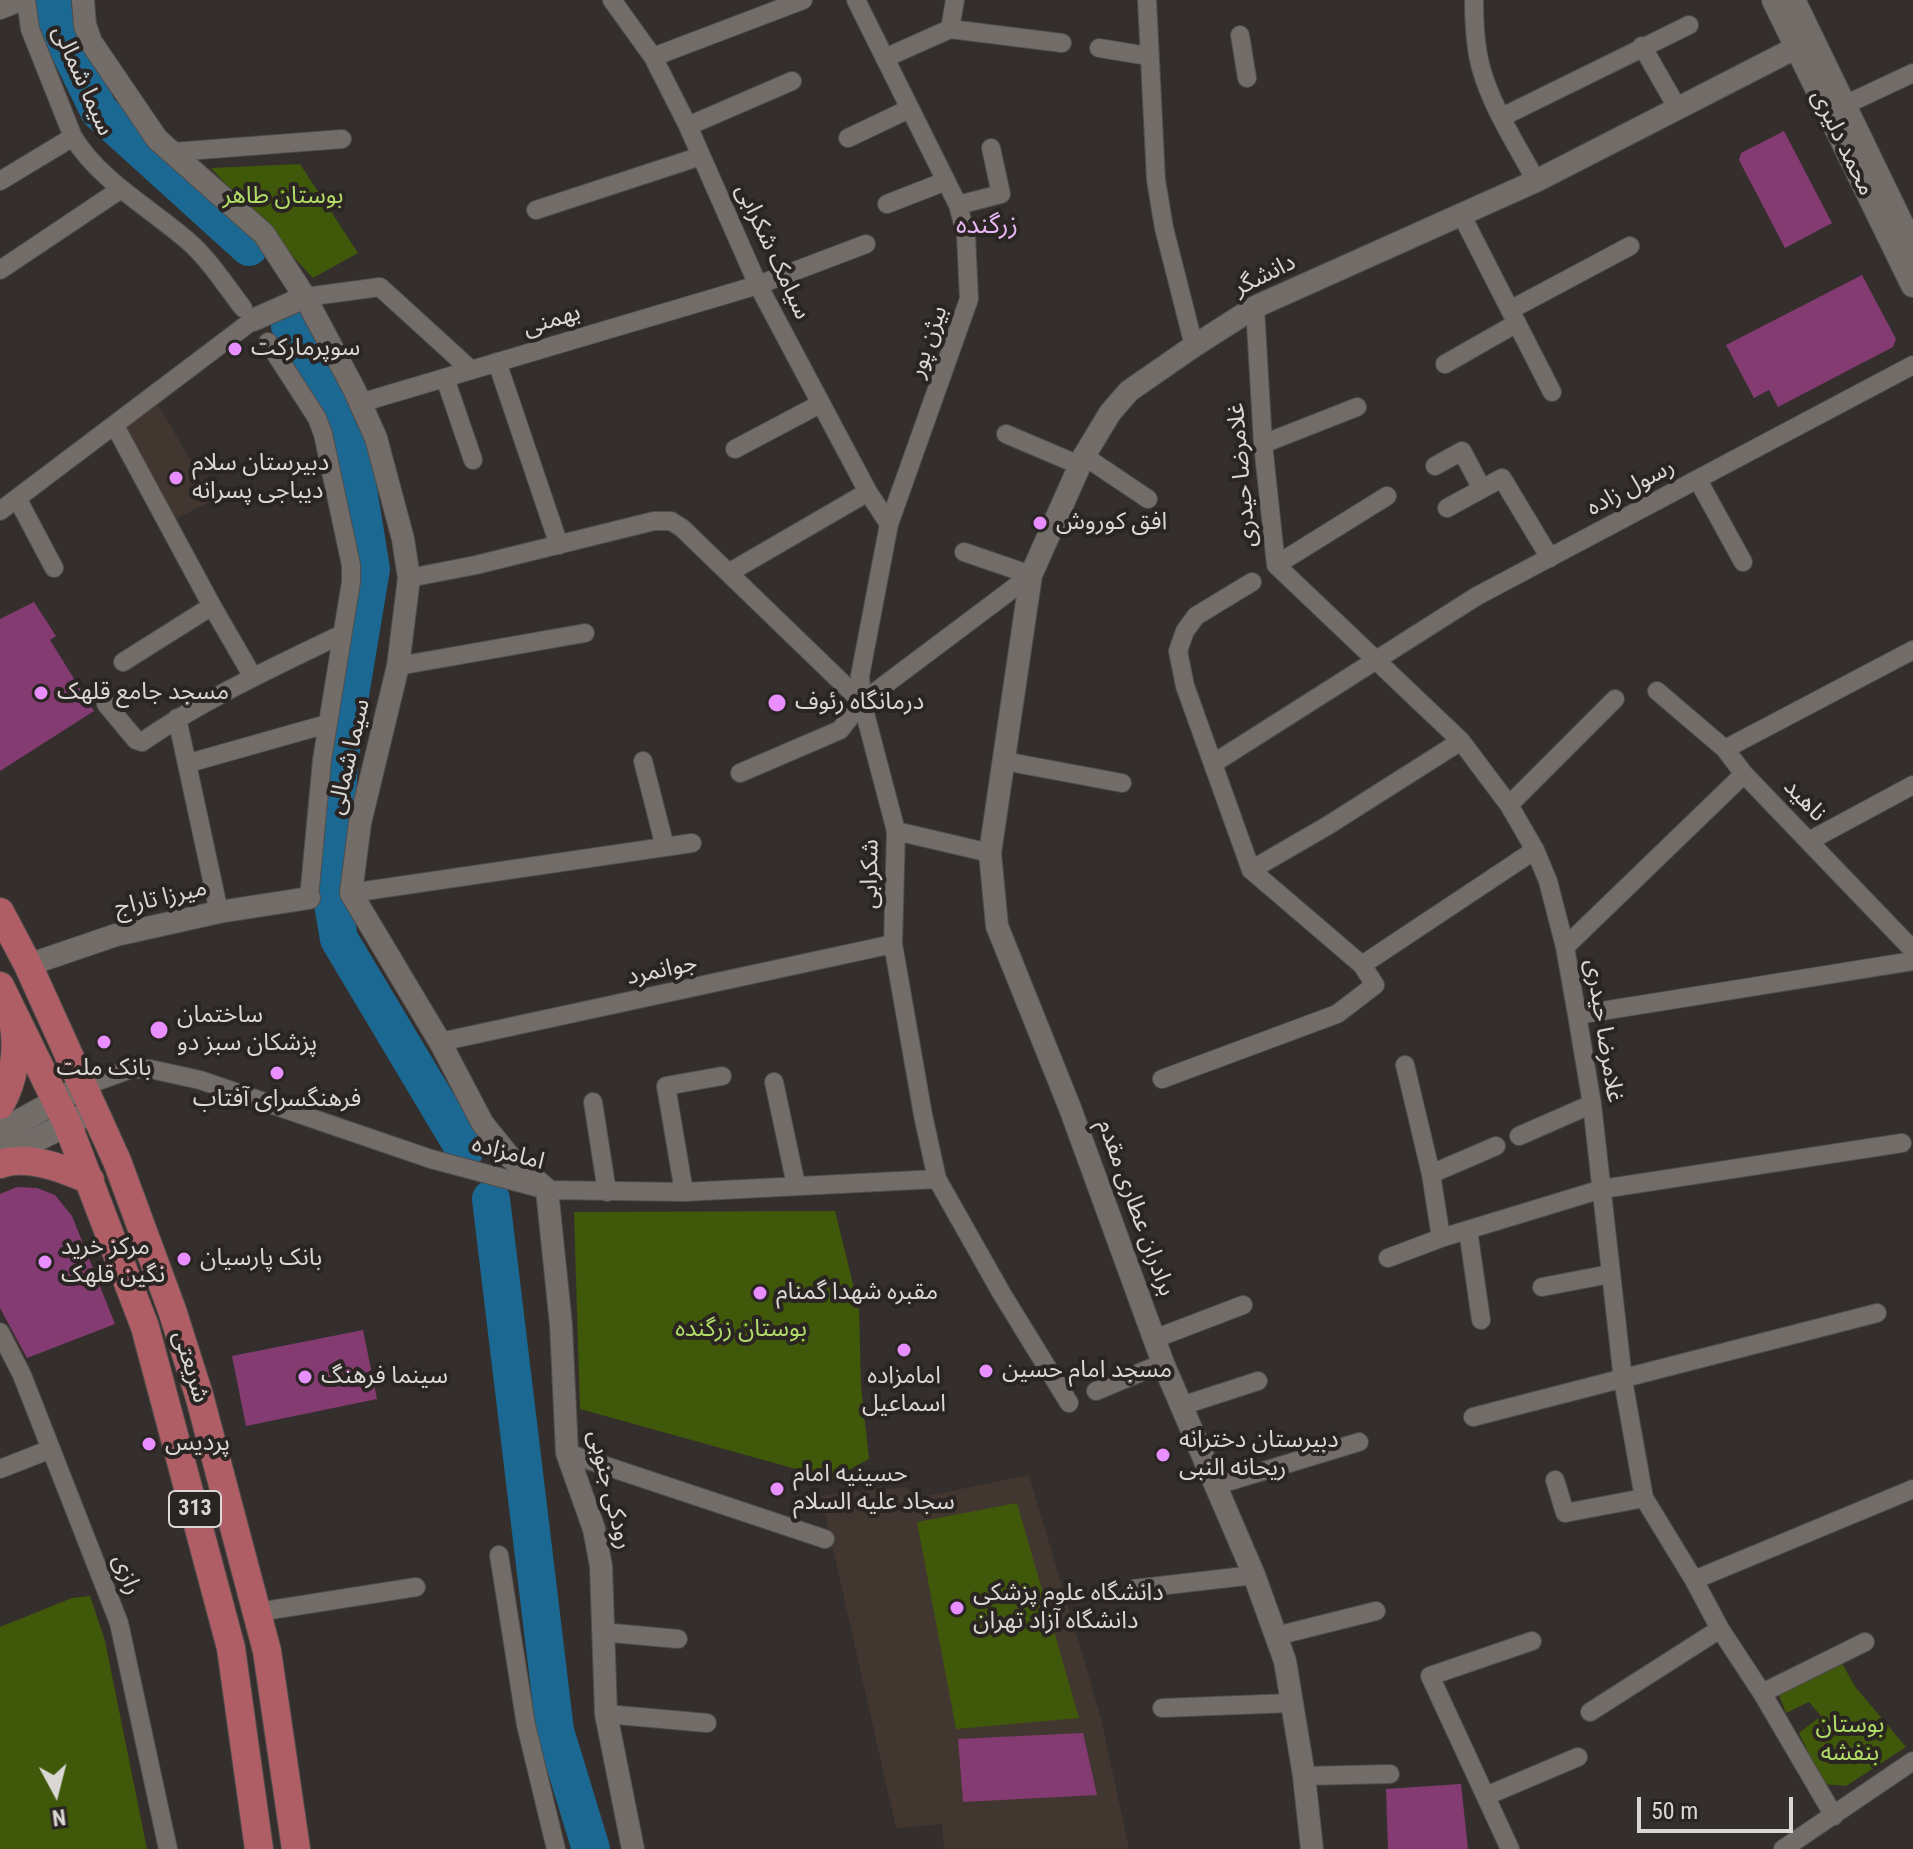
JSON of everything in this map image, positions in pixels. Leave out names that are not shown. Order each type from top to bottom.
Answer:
[{"type":"main road","name":"محمد دلیری","points":[[1774,0],[1804,43],[1913,285]]},
{"type":"main road","name":"محمد دلیری","points":[[1793,0],[1804,43]]},
{"type":"main road","name":"محمد دلیری","points":[[1836,110],[1913,248]]},
{"type":"main road","name":"شریعتی","points":[[0,912],[28,965],[117,1161],[172,1310],[199,1395],[270,1664],[296,1849]]},
{"type":"main road","name":"شریعتی","points":[[5,995],[62,1112],[145,1327],[231,1648],[259,1849]]},
{"type":"main road","points":[[0,1105],[13,1068],[17,1038],[5,995]]},
{"type":"main road","points":[[0,1132],[62,1112],[89,1098]]},
{"type":"main road","points":[[0,1161],[62,1112]]},
{"type":"main road","points":[[0,1161],[62,1168],[90,1180]]},
{"type":"street","points":[[0,10],[26,0]]},
{"type":"street","name":"سیما شمالی","points":[[26,0],[30,29],[73,137],[82,152],[121,189],[190,242],[248,314]]},
{"type":"street","name":"سیما شمالی","points":[[83,0],[85,25],[91,42],[157,139],[264,234],[305,297],[376,438],[403,539],[409,578],[398,666],[360,823],[351,893]]},
{"type":"street","name":"سیامک شکرابی","points":[[612,0],[653,57],[688,126],[758,285],[868,492],[889,524]]},
{"type":"street","points":[[653,57],[803,0]]},
{"type":"street","name":"بیژن پور","points":[[856,0],[958,205],[966,235],[969,299],[889,524]]},
{"type":"street","points":[[950,29],[955,0]]},
{"type":"street","points":[[1147,0],[1156,180],[1164,228],[1194,346]]},
{"type":"street","points":[[1474,0],[1475,36],[1482,70],[1502,117],[1536,181]]},
{"type":"street","points":[[1502,117],[1689,25]]},
{"type":"street","points":[[885,58],[950,29],[1062,43]]},
{"type":"street","points":[[1240,35],[1247,78]]},
{"type":"street","name":"دانشگر","points":[[740,773],[840,730],[862,702],[1031,575],[1082,461],[1110,413],[1129,391],[1194,346],[1255,307],[1536,181],[1804,43]]},
{"type":"street","points":[[1642,46],[1678,109]]},
{"type":"street","points":[[1099,48],[1148,56]]},
{"type":"street","points":[[1836,110],[1913,73]]},
{"type":"street","points":[[688,126],[792,81]]},
{"type":"street","points":[[848,138],[909,109]]},
{"type":"street","points":[[0,181],[73,137]]},
{"type":"street","points":[[173,152],[342,139]]},
{"type":"street","points":[[958,205],[1001,194],[991,148]]},
{"type":"street","points":[[536,210],[701,156]]},
{"type":"street","points":[[887,204],[946,181]]},
{"type":"street","points":[[0,270],[121,189]]},
{"type":"street","points":[[1461,214],[1552,392]]},
{"type":"street","name":"بهمنی","points":[[360,403],[758,285],[866,244]]},
{"type":"street","points":[[1445,364],[1513,316],[1630,246]]},
{"type":"street","points":[[0,511],[115,426],[248,314],[305,297],[380,287],[471,370]]},
{"type":"street","name":"غلامرضا حیدری","points":[[1255,307],[1263,444],[1276,565],[1461,741],[1509,805],[1535,850],[1548,881],[1565,947],[1592,1104],[1623,1380],[1644,1498],[1834,1816]]},
{"type":"street","name":"سیما شمالی","points":[[268,342],[317,418],[350,553],[351,582],[327,724],[309,898]]},
{"type":"street","points":[[497,362],[559,545]]},
{"type":"street","name":"رسول زاده","points":[[1214,763],[1477,596],[1913,365]]},
{"type":"street","points":[[445,378],[473,460]]},
{"type":"street","points":[[735,449],[820,404]]},
{"type":"street","points":[[1263,444],[1357,407]]},
{"type":"street","points":[[115,426],[253,677]]},
{"type":"street","points":[[1006,434],[1082,461],[1148,499]]},
{"type":"street","points":[[1435,466],[1462,451],[1482,489]]},
{"type":"street","points":[[1447,508],[1502,478],[1550,558]]},
{"type":"street","points":[[1698,480],[1743,562]]},
{"type":"street","points":[[730,572],[868,492]]},
{"type":"street","points":[[1276,565],[1387,496]]},
{"type":"street","points":[[17,498],[54,568]]},
{"type":"street","points":[[409,578],[654,521],[671,521],[730,572],[862,702]]},
{"type":"street","name":"شکرابی","points":[[889,524],[860,676],[862,702],[896,831],[893,944],[937,1179],[1069,1403]]},
{"type":"street","points":[[964,552],[1031,575]]},
{"type":"street","name":"برادران عطاری مقدم","points":[[1031,575],[990,853],[997,926],[1070,1108],[1163,1363],[1254,1575],[1285,1661],[1304,1776],[1312,1849]]},
{"type":"street","points":[[1162,1079],[1337,1014],[1375,985],[1362,965],[1251,870],[1185,686],[1178,651],[1185,631],[1196,616],[1252,582]]},
{"type":"street","points":[[123,662],[212,606]]},
{"type":"street","points":[[398,666],[585,633]]},
{"type":"street","points":[[106,704],[139,742],[253,677],[340,635]]},
{"type":"street","points":[[1725,749],[1913,650]]},
{"type":"street","name":"ناهید","points":[[1657,691],[1725,749],[1744,774],[1913,950]]},
{"type":"street","points":[[1509,805],[1615,699]]},
{"type":"street","points":[[177,718],[219,912]]},
{"type":"street","points":[[189,763],[327,724]]},
{"type":"street","points":[[1251,870],[1461,741]]},
{"type":"street","points":[[643,761],[665,847]]},
{"type":"street","points":[[1004,761],[1122,783]]},
{"type":"street","points":[[1565,947],[1744,774]]},
{"type":"street","points":[[1809,841],[1913,785]]},
{"type":"street","points":[[896,831],[990,853]]},
{"type":"street","points":[[547,1190],[509,1156],[483,1124],[440,1042],[351,893],[692,843]]},
{"type":"street","points":[[1362,965],[1535,850]]},
{"type":"street","name":"میرزا تاراج","points":[[28,965],[116,935],[219,912],[309,898]]},
{"type":"street","name":"جوانمرد","points":[[440,1042],[893,944]]},
{"type":"street","points":[[1577,1015],[1913,961]]},
{"type":"street","points":[[1405,1065],[1431,1174],[1441,1238]]},
{"type":"street","name":"امامزاده","points":[[89,1098],[131,1069],[150,1069],[200,1080],[431,1159],[547,1190],[684,1192],[937,1179]]},
{"type":"street","points":[[684,1192],[666,1086],[722,1076]]},
{"type":"street","points":[[774,1082],[796,1185]]},
{"type":"street","points":[[593,1102],[607,1192]]},
{"type":"street","points":[[1519,1136],[1592,1104]]},
{"type":"street","points":[[1388,1258],[1441,1238],[1602,1189],[1902,1143]]},
{"type":"street","points":[[1431,1174],[1496,1146]]},
{"type":"street","name":"رودکی جنوبی","points":[[547,1190],[561,1325],[567,1453],[598,1548],[606,1714],[633,1849]]},
{"type":"street","points":[[1468,1230],[1481,1320]]},
{"type":"street","points":[[1542,1287],[1610,1274]]},
{"type":"street","points":[[1154,1339],[1243,1305]]},
{"type":"street","points":[[1473,1417],[1877,1313]]},
{"type":"street","name":"رازی","points":[[0,1332],[22,1375],[119,1623],[168,1849]]},
{"type":"street","points":[[1096,1391],[1163,1363]]},
{"type":"street","points":[[1181,1406],[1258,1381]]},
{"type":"street","points":[[1214,1486],[1359,1442]]},
{"type":"street","points":[[0,1469],[51,1449]]},
{"type":"street","points":[[567,1453],[825,1539]]},
{"type":"street","points":[[1555,1480],[1565,1513],[1644,1498]]},
{"type":"street","points":[[1694,1580],[1913,1489]]},
{"type":"street","points":[[499,1555],[526,1725],[556,1849]]},
{"type":"street","points":[[1133,1589],[1254,1575]]},
{"type":"street","points":[[258,1612],[416,1587]]},
{"type":"street","points":[[1276,1636],[1376,1611]]},
{"type":"street","points":[[1590,1712],[1720,1629]]},
{"type":"street","points":[[602,1632],[678,1639]]},
{"type":"street","points":[[1510,1849],[1430,1676],[1532,1641]]},
{"type":"street","points":[[1762,1693],[1865,1642]]},
{"type":"street","points":[[1162,1708],[1291,1703]]},
{"type":"street","points":[[606,1714],[707,1723]]},
{"type":"street","points":[[1486,1796],[1578,1757]]},
{"type":"street","points":[[1783,1849],[1913,1761]]},
{"type":"street","points":[[1304,1776],[1390,1774]]},
{"type":"shaded area","name":"دبیرستان سلام دیباجی پسرانه","points":[[157,403],[214,500],[173,520],[123,426]]},
{"type":"shaded area","name":"دانشگاه علوم پزشکی دانشگاه آزاد تهران","points":[[1029,1475],[1101,1718],[1129,1849],[944,1849],[942,1824],[896,1828],[821,1496],[905,1487],[918,1498]]},
{"type":"green space","name":"بوستان طاهر","points":[[300,164],[358,253],[313,278],[211,168]]},
{"type":"green space","name":"بوستان زرگنده","points":[[835,1211],[859,1308],[861,1386],[869,1459],[832,1479],[580,1409],[574,1212]]},
{"type":"green space","points":[[1017,1503],[1079,1718],[956,1729],[917,1522]]},
{"type":"green space","points":[[90,1596],[105,1641],[147,1849],[0,1849],[0,1627],[72,1598]]},
{"type":"green space","name":"بوستان بنفشه","points":[[1840,1660],[1856,1688],[1906,1747],[1846,1786],[1823,1784],[1799,1733],[1821,1716],[1809,1702],[1786,1713],[1779,1695],[1802,1678]]},
{"type":"building","points":[[1784,131],[1832,223],[1785,248],[1739,160],[1741,153]]},
{"type":"building","points":[[1862,275],[1896,339],[1893,347],[1778,407],[1769,390],[1754,398],[1726,345]]},
{"type":"building","name":"مسجد جامع قلهک","points":[[34,602],[56,636],[50,640],[94,711],[0,771],[0,619]]},
{"type":"building","name":"مرکز خرید نگین قلهک","points":[[17,1187],[37,1188],[55,1195],[72,1216],[115,1324],[27,1358],[0,1308],[0,1194]]},
{"type":"building","name":"سینما فرهنگ","points":[[363,1330],[377,1399],[246,1426],[232,1356]]},
{"type":"building","points":[[1083,1733],[1097,1795],[963,1802],[958,1739]]},
{"type":"building","points":[[1461,1784],[1468,1849],[1388,1849],[1386,1789]]},
{"type":"waterway","points":[[53,0],[52,10],[59,29],[99,111],[249,247]]},
{"type":"waterway","points":[[290,326],[347,422],[371,569],[339,761],[332,898],[339,939],[465,1150]]},
{"type":"waterway","points":[[491,1199],[555,1731],[591,1849]]},
{"type":"place","name":"سوپرمارکت","points":[[235,349]]},
{"type":"place","name":"دبیرستان سلام دیباجی پسرانه","points":[[176,478]]},
{"type":"place","name":"افق کوروش","points":[[1040,523]]},
{"type":"place","name":"مسجد جامع قلهک","points":[[41,693]]},
{"type":"place","name":"درمانگاه رئوف","points":[[777,703]]},
{"type":"place","name":"ساختمان پزشکان سبز دو","points":[[159,1030]]},
{"type":"place","name":"بانک ملت","points":[[104,1042]]},
{"type":"place","name":"فرهنگسرای آفتاب","points":[[277,1073]]},
{"type":"place","name":"بانک پارسیان","points":[[184,1259]]},
{"type":"place","name":"مرکز خرید نگین قلهک","points":[[45,1262]]},
{"type":"place","name":"مقبره شهدا گمنام","points":[[760,1293]]},
{"type":"place","name":"امامزاده اسماعیل","points":[[904,1350]]},
{"type":"place","name":"مسجد امام حسین","points":[[986,1371]]},
{"type":"place","name":"سینما فرهنگ","points":[[305,1377]]},
{"type":"place","name":"پردیس","points":[[149,1444]]},
{"type":"place","name":"دبیرستان دخترانه ریحانه النبی","points":[[1163,1455]]},
{"type":"place","name":"حسینیه امام سجاد علیه السلام","points":[[777,1489]]},
{"type":"place","name":"دانشگاه علوم پزشکی دانشگاه آزاد تهران","points":[[957,1608]]},
{"type":"district","name":"زرگنده","points":[[987,226]]}]
